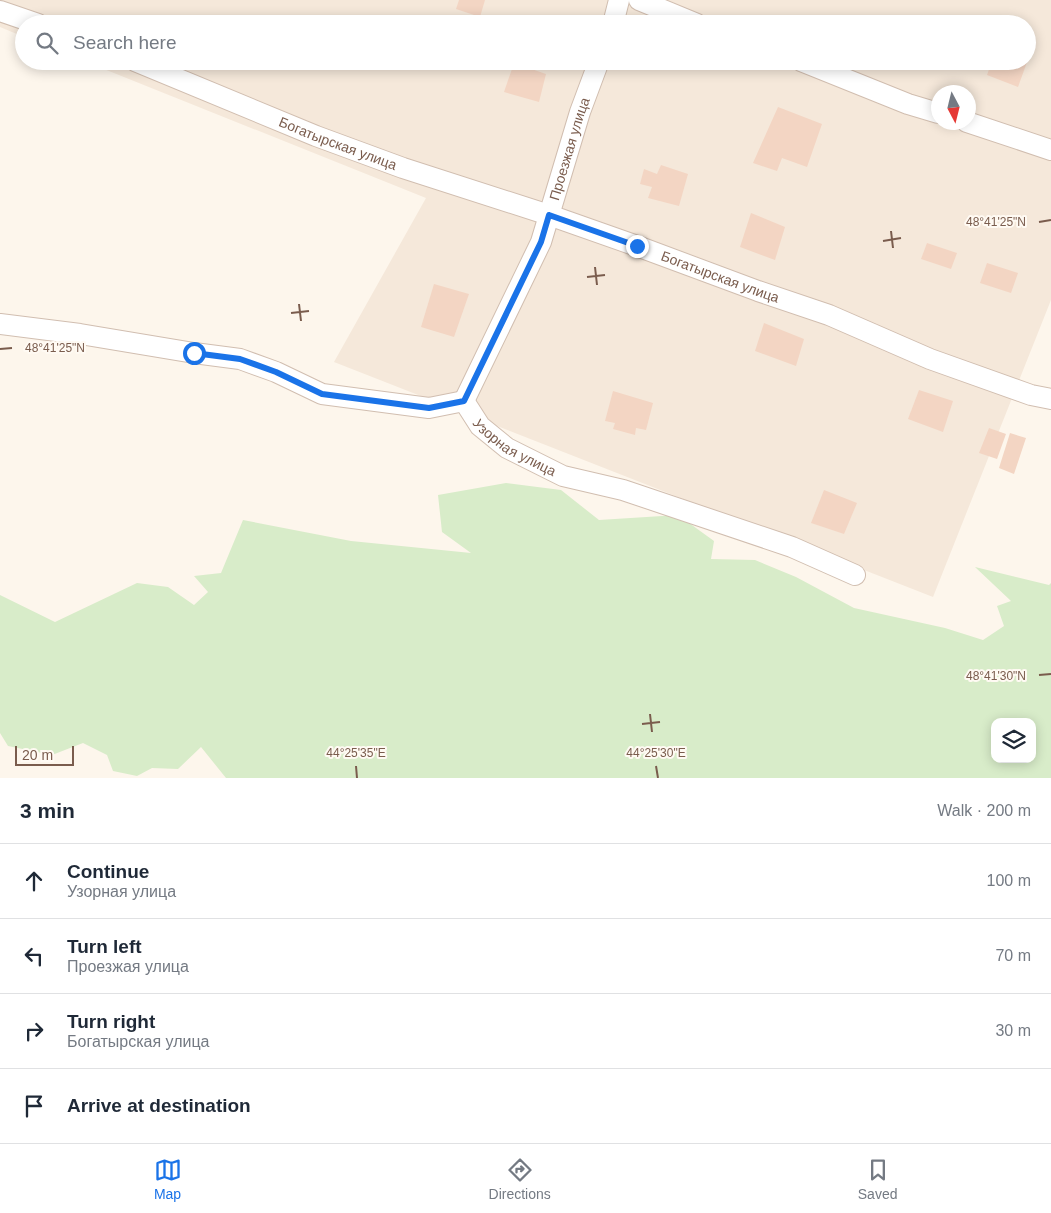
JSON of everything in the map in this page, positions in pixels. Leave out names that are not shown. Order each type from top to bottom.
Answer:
[{"type":"street","points":[[615,15],[619,0]]},
{"type":"street","points":[[639,0],[675,15]]},
{"type":"street","points":[[0,11],[15,16]]},
{"type":"street","name":"Богатырская улица","points":[[157,70],[316,136],[403,168],[549,215],[637,246],[829,315],[930,359],[1031,395],[1051,399]]},
{"type":"street","name":"Проезжая улица","points":[[464,401],[541,242],[580,112],[595,70]]},
{"type":"street","points":[[823,70],[908,104],[931,111]]},
{"type":"street","points":[[976,125],[1051,150]]},
{"type":"street","name":"Узорная улица","points":[[0,324],[80,334],[240,359],[276,372],[322,394],[429,408],[464,401],[480,426],[507,448],[563,476],[623,490],[792,547],[855,575]]},
{"type":"shaded area","points":[[0,0],[1051,0],[1051,300],[933,597],[334,362],[426,198],[106,70],[1036,70],[1036,15],[15,15],[15,33],[0,27]]},
{"type":"green space","points":[[506,483],[561,490],[599,520],[678,515],[714,541],[711,559],[755,560],[796,577],[854,608],[945,628],[983,640],[1004,626],[997,606],[1011,601],[975,567],[1049,585],[1051,583],[1051,778],[226,778],[201,747],[178,769],[152,768],[137,776],[113,771],[107,755],[83,743],[52,755],[8,746],[0,733],[0,595],[55,622],[137,583],[168,587],[194,605],[208,592],[194,576],[221,573],[243,520],[351,541],[471,553],[442,532],[438,495]]},
{"type":"building","points":[[459,0],[485,0],[481,15],[474,15],[456,9]]},
{"type":"building","points":[[512,70],[534,70],[546,74],[539,102],[504,92]]},
{"type":"building","points":[[989,70],[1024,70],[1018,87],[987,75]]},
{"type":"building","points":[[778,107],[822,124],[807,167],[782,158],[777,171],[753,163]]},
{"type":"building","points":[[661,165],[688,174],[679,206],[648,198],[652,187],[640,184],[644,169],[657,174]]},
{"type":"building","points":[[751,213],[785,227],[775,260],[740,247]]},
{"type":"building","points":[[927,243],[957,253],[951,269],[921,259]]},
{"type":"building","points":[[987,263],[1018,273],[1011,293],[980,283]]},
{"type":"building","points":[[434,284],[469,294],[454,337],[421,327]]},
{"type":"building","points":[[764,323],[804,339],[796,366],[755,351]]},
{"type":"building","points":[[919,390],[953,401],[943,432],[908,419]]},
{"type":"building","points":[[613,391],[653,403],[646,430],[636,428],[635,435],[613,429],[615,423],[605,421]]},
{"type":"building","points":[[989,428],[1006,434],[997,459],[979,453]]},
{"type":"building","points":[[1010,433],[1026,438],[1014,474],[999,468]]},
{"type":"building","points":[[824,490],[857,503],[844,534],[811,523]]},
{"type":"route","points":[[194,353],[240,359],[276,372],[322,394],[429,408],[464,401],[541,242],[549,215],[637,246]]}]
